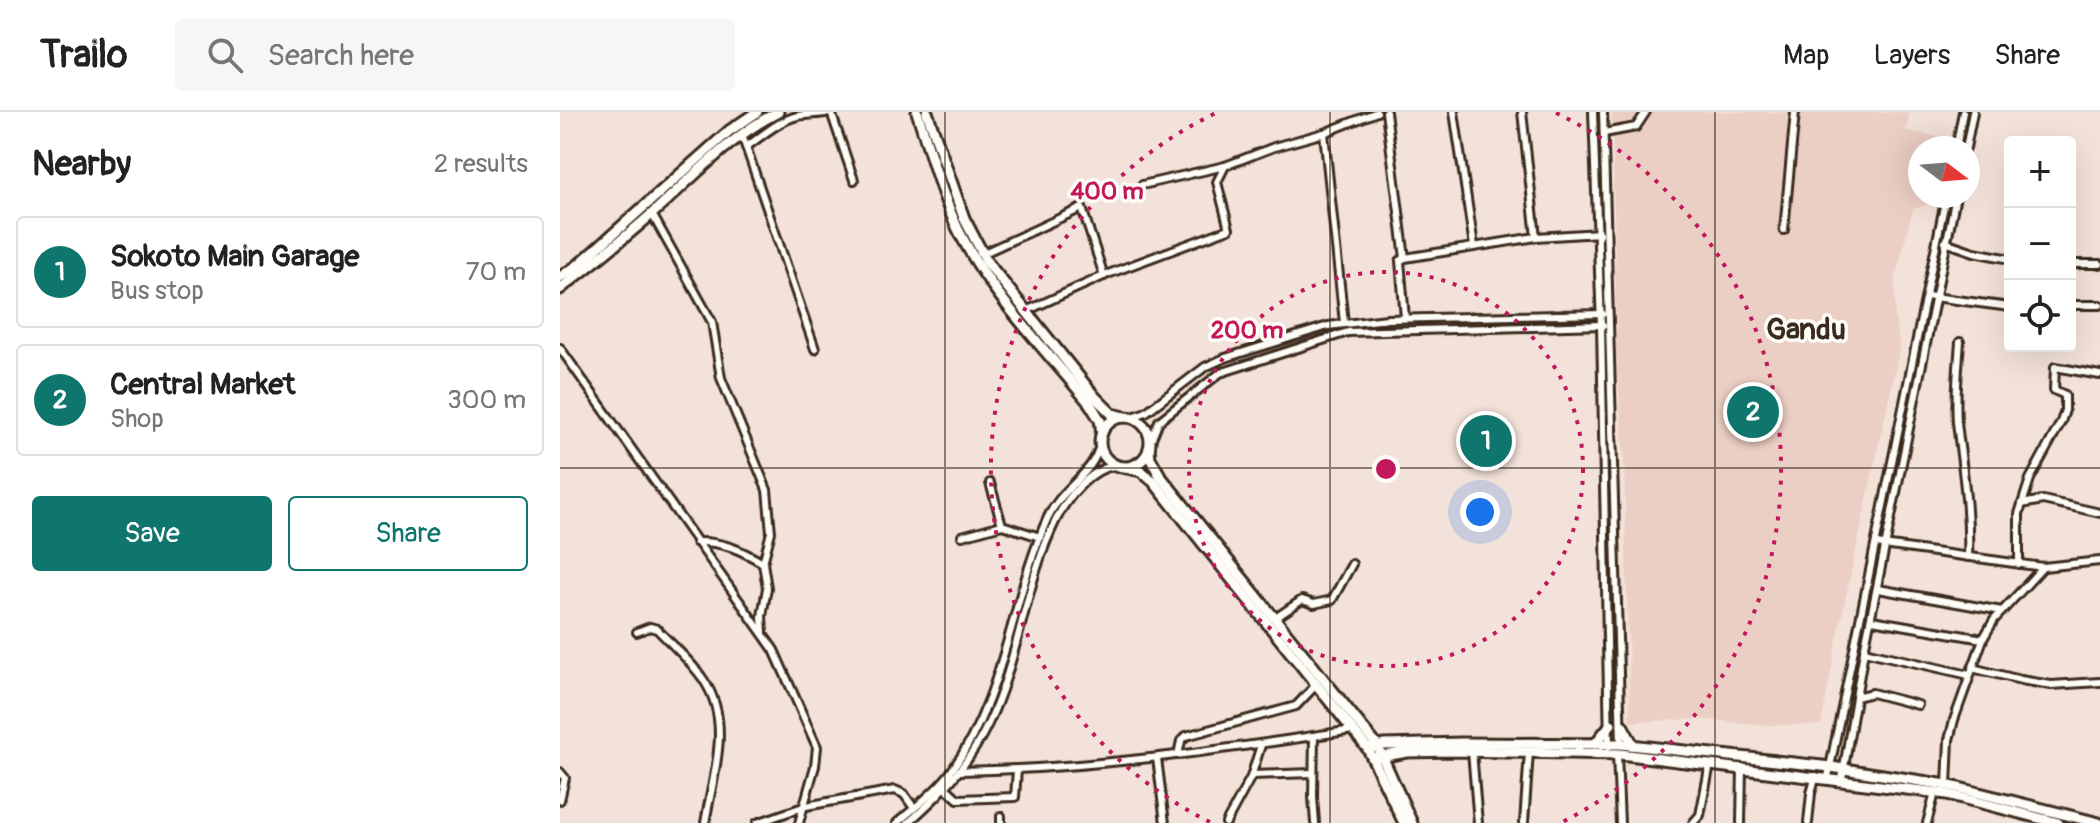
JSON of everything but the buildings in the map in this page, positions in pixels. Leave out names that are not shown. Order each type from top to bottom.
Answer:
[{"type":"main road","points":[[560,289],[742,135],[778,112]]},
{"type":"main road","points":[[917,112],[947,204],[973,257],[1090,404],[1100,420],[1105,457],[1120,466],[1141,471],[1153,481],[1316,685],[1376,753],[1404,823]]},
{"type":"main road","points":[[927,112],[964,218],[982,254],[1102,405],[1112,414],[1144,427],[1150,458],[1161,477],[1376,753],[1412,823]]},
{"type":"main road","points":[[560,277],[577,266],[750,114]]},
{"type":"main road","points":[[1101,439],[1111,422],[1128,418]]},
{"type":"main road","points":[[1120,466],[1142,460],[1149,445]]},
{"type":"main road","points":[[1595,744],[1611,724]]},
{"type":"main road","points":[[1622,725],[1633,745]]},
{"type":"main road","points":[[1376,753],[1461,743],[1595,744],[1615,750],[1710,764],[1816,776],[1829,772]]},
{"type":"main road","points":[[1376,753],[1615,750],[1633,745],[1947,785],[2099,823]]},
{"type":"main road","points":[[1843,774],[2058,823]]},
{"type":"street","points":[[746,147],[789,120],[831,112],[854,180]]},
{"type":"street","points":[[1347,112],[1350,121]]},
{"type":"street","points":[[1142,185],[1225,166],[1377,112]]},
{"type":"street","points":[[1386,112],[1405,258]]},
{"type":"street","points":[[1454,112],[1474,246]]},
{"type":"street","points":[[1522,112],[1536,237]]},
{"type":"street","points":[[1593,112],[1611,724],[1620,823]]},
{"type":"street","points":[[1603,112],[1622,725],[1615,750]]},
{"type":"street","points":[[1604,133],[1636,127],[1646,112]]},
{"type":"street","points":[[1784,230],[1795,112]]},
{"type":"street","points":[[1958,136],[1963,112]]},
{"type":"street","points":[[1968,136],[1973,112]]},
{"type":"street","points":[[1324,133],[1344,323]]},
{"type":"street","points":[[742,135],[815,349]]},
{"type":"street","points":[[1025,311],[1104,276],[1229,229],[1217,182],[1225,166]]},
{"type":"street","points":[[982,254],[1082,208],[1104,276]]},
{"type":"street","points":[[1829,772],[1944,208]]},
{"type":"street","points":[[1843,774],[1864,651],[1954,208]]},
{"type":"street","points":[[652,214],[712,322],[721,378],[767,490],[771,532],[763,563],[767,588],[762,616],[763,632]]},
{"type":"street","points":[[1405,318],[1400,261],[1405,258],[1536,237],[1607,233]]},
{"type":"street","points":[[1938,240],[2004,258]]},
{"type":"street","points":[[2076,264],[2100,264]]},
{"type":"street","points":[[1926,296],[2004,306]]},
{"type":"street","points":[[2076,305],[2100,305]]},
{"type":"street","points":[[1128,418],[1146,412],[1205,367],[1225,358],[1344,323],[1405,318],[1610,314]]},
{"type":"street","points":[[1149,445],[1159,421],[1220,373],[1348,332],[1611,324]]},
{"type":"street","points":[[1960,342],[1956,393],[1964,463],[1964,500],[1970,520],[1968,557]]},
{"type":"street","points":[[560,348],[774,650],[817,747],[806,806],[799,823]]},
{"type":"street","points":[[2019,564],[2022,504],[2030,479],[2065,410],[2065,395],[2054,390],[2055,367],[2100,375]]},
{"type":"street","points":[[897,823],[949,774],[983,718],[1040,537],[1055,503],[1093,465],[1101,439]]},
{"type":"street","points":[[908,823],[946,788],[981,737],[996,705],[1056,520],[1071,496],[1092,476],[1105,467],[1120,466]]},
{"type":"street","points":[[990,483],[1002,525]]},
{"type":"street","points":[[2022,504],[2043,500],[2100,513]]},
{"type":"street","points":[[962,536],[1002,525],[1040,537]]},
{"type":"street","points":[[696,542],[713,541],[739,549],[763,563]]},
{"type":"street","points":[[1876,544],[2043,567],[2100,561]]},
{"type":"street","points":[[1274,619],[1302,600],[1314,604],[1332,600],[1352,564]]},
{"type":"street","points":[[1947,785],[1949,740],[1983,639],[2002,611],[2043,567]]},
{"type":"street","points":[[1878,589],[2002,611]]},
{"type":"street","points":[[1872,620],[1983,639]]},
{"type":"street","points":[[637,632],[650,627],[657,629],[701,675],[715,699],[721,728],[705,823]]},
{"type":"street","points":[[1864,651],[2042,684],[2063,686],[2100,682]]},
{"type":"street","points":[[1178,755],[1181,741],[1186,736],[1296,706],[1316,685]]},
{"type":"street","points":[[1856,697],[1872,693],[1918,705]]},
{"type":"street","points":[[960,771],[1017,770],[1157,758],[1353,730]]},
{"type":"street","points":[[1314,736],[1315,823]]},
{"type":"street","points":[[1226,823],[1252,775],[1261,745]]},
{"type":"street","points":[[1472,751],[1478,823]]},
{"type":"street","points":[[1524,823],[1529,752]]},
{"type":"street","points":[[1157,758],[1165,823]]},
{"type":"street","points":[[1693,823],[1700,815],[1710,764]]},
{"type":"street","points":[[1741,823],[1742,767]]},
{"type":"street","points":[[946,788],[958,799],[1015,797],[1017,770]]},
{"type":"street","points":[[560,772],[565,778],[560,800]]},
{"type":"street","points":[[1252,775],[1313,773]]},
{"type":"street","points":[[1808,823],[1816,776]]},
{"type":"street","points":[[757,823],[806,806],[895,790],[904,794],[914,808]]},
{"type":"street","points":[[1927,823],[1935,793]]},
{"type":"shaded area","points":[[1612,112],[1910,112],[1906,131],[1934,136],[1908,136],[1908,208],[1916,208],[1913,209],[1895,280],[1895,319],[1900,347],[1821,725],[1767,725],[1698,719],[1630,722],[1624,459],[1617,366]]},
{"type":"place","name":"Central Market","points":[[1753,412]]},
{"type":"place","name":"Sokoto Main Garage","points":[[1486,441]]},
{"type":"district","name":"Gandu","points":[[1806,329]]}]
